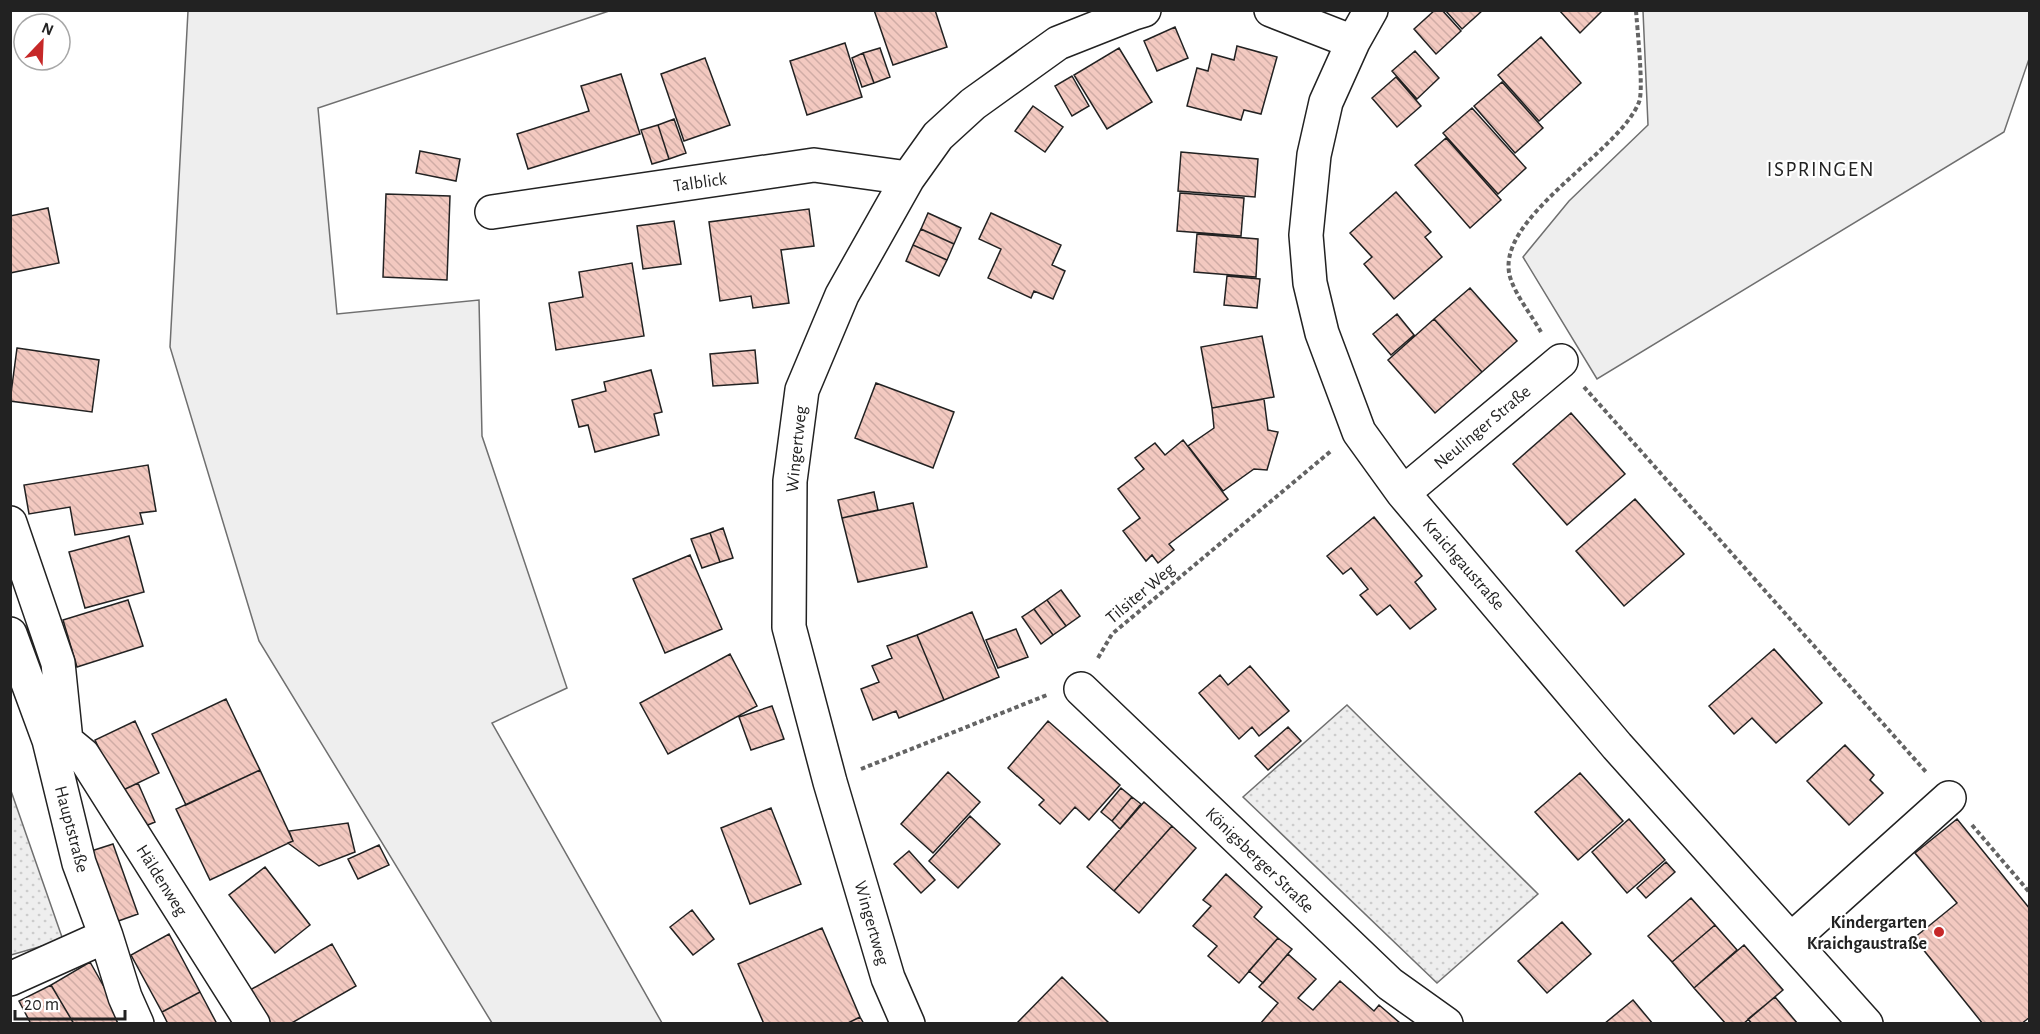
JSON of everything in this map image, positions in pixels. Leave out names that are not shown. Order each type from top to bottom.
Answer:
[{"type":"street","name":"Wingertweg","points":[[908,1023],[888,978],[830,782],[789,627],[790,481],[802,390],[842,295],[908,178],[938,136],[973,104],[1048,50],[1069,39],[1144,10]]},
{"type":"street","points":[[1271,10],[1353,42]]},
{"type":"street","name":"Kraichgaustraße","points":[[1371,10],[1353,42],[1326,102],[1314,155],[1306,235],[1310,283],[1322,333],[1359,432],[1403,493],[1617,746],[1866,1023]]},
{"type":"street","name":"Talblick","points":[[492,212],[814,165],[908,178]]},
{"type":"street","name":"Neulinger Straße","points":[[1403,493],[1561,360]]},
{"type":"street","points":[[10,523],[58,663],[57,740]]},
{"type":"street","name":"Hauptstraße","points":[[10,634],[57,740],[79,863],[106,936],[125,997],[138,1023]]},
{"type":"street","name":"Königsberger Straße","points":[[1081,689],[1390,984],[1446,1023]]},
{"type":"street","name":"Häldenweg","points":[[57,740],[83,755],[253,1023]]},
{"type":"street","points":[[1791,939],[1949,798]]},
{"type":"street","points":[[10,979],[106,936]]},
{"type":"path","points":[[1636,10],[1641,98],[1634,114],[1612,140],[1547,199],[1517,236],[1508,263],[1511,280],[1561,360],[1949,798],[2030,893]]},
{"type":"path","name":"Tilsiter Weg","points":[[1081,689],[1112,634],[1330,452],[1359,432]]},
{"type":"path","points":[[830,782],[1043,696],[1081,689]]},
{"type":"shaded area","points":[[188,11],[609,11],[318,108],[337,314],[479,300],[482,436],[567,688],[492,723],[662,1023],[492,1023],[259,641],[170,347]]},
{"type":"shaded area","points":[[1643,11],[2029,11],[2029,59],[2004,132],[1597,379],[1523,257],[1569,201],[1648,125]]},
{"type":"shaded area","points":[[1347,705],[1538,894],[1437,983],[1243,797]]},
{"type":"shaded area","points":[[10,788],[63,940],[11,955],[10,955]]},
{"type":"building","points":[[874,10],[935,10],[947,47],[893,65]]},
{"type":"building","points":[[1435,10],[1442,10],[1461,31],[1436,54],[1414,29]]},
{"type":"building","points":[[1445,10],[1483,10],[1462,29]]},
{"type":"building","points":[[1559,10],[1603,10],[1580,33]]},
{"type":"building","points":[[1175,27],[1188,58],[1157,71],[1144,41]]},
{"type":"building","points":[[1541,37],[1581,83],[1539,121],[1498,75]]},
{"type":"building","points":[[845,43],[862,97],[807,115],[790,61]]},
{"type":"building","points":[[1237,46],[1277,57],[1261,114],[1244,110],[1241,120],[1187,106],[1197,68],[1208,71],[1212,54],[1234,60]]},
{"type":"building","points":[[880,48],[890,77],[874,83],[863,53]]},
{"type":"building","points":[[1119,48],[1152,102],[1107,129],[1074,75]]},
{"type":"building","points":[[1415,51],[1439,78],[1417,99],[1392,71]]},
{"type":"building","points":[[863,53],[874,83],[862,87],[852,58]]},
{"type":"building","points":[[705,58],[730,125],[684,141],[661,74]]},
{"type":"building","points":[[621,74],[640,134],[528,169],[517,134],[589,111],[581,86]]},
{"type":"building","points":[[1072,76],[1089,106],[1072,116],[1055,86]]},
{"type":"building","points":[[1396,77],[1421,106],[1397,127],[1372,98]]},
{"type":"building","points":[[1502,82],[1543,128],[1515,153],[1474,106]]},
{"type":"building","points":[[1033,106],[1063,127],[1045,152],[1015,131]]},
{"type":"building","points":[[1472,108],[1526,168],[1498,194],[1443,133]]},
{"type":"building","points":[[674,119],[686,153],[669,159],[658,125]]},
{"type":"building","points":[[658,125],[669,159],[652,164],[641,130]]},
{"type":"building","points":[[1446,138],[1501,200],[1470,228],[1415,165]]},
{"type":"building","points":[[420,151],[460,159],[456,181],[416,173]]},
{"type":"building","points":[[1181,152],[1258,159],[1255,197],[1178,191]]},
{"type":"building","points":[[1396,192],[1431,232],[1425,237],[1442,257],[1394,299],[1364,264],[1372,257],[1350,233]]},
{"type":"building","points":[[1180,193],[1244,198],[1241,236],[1177,231]]},
{"type":"building","points":[[386,194],[450,196],[447,280],[383,277]]},
{"type":"building","points":[[48,208],[59,263],[10,273],[10,216]]},
{"type":"building","points":[[809,209],[814,246],[781,250],[789,303],[753,308],[751,296],[720,301],[709,222]]},
{"type":"building","points":[[928,213],[961,228],[954,244],[921,229]]},
{"type":"building","points":[[991,213],[1061,245],[1052,265],[1065,271],[1053,299],[1034,291],[1031,298],[988,278],[1001,249],[979,239]]},
{"type":"building","points":[[674,221],[681,264],[643,269],[637,226]]},
{"type":"building","points":[[921,229],[954,244],[947,260],[913,245]]},
{"type":"building","points":[[1197,234],[1258,239],[1256,277],[1194,272]]},
{"type":"building","points":[[913,245],[947,260],[939,276],[906,261]]},
{"type":"building","points":[[632,263],[644,336],[556,350],[549,303],[583,297],[579,272]]},
{"type":"building","points":[[1227,276],[1260,279],[1257,308],[1224,305]]},
{"type":"building","points":[[1470,288],[1517,341],[1482,372],[1434,319]]},
{"type":"building","points":[[1397,314],[1414,335],[1391,355],[1373,334]]},
{"type":"building","points":[[1434,319],[1482,372],[1435,413],[1388,360]]},
{"type":"building","points":[[1262,336],[1274,397],[1212,408],[1201,347]]},
{"type":"building","points":[[17,348],[99,360],[92,412],[10,401]]},
{"type":"building","points":[[755,350],[758,383],[713,386],[710,354]]},
{"type":"building","points":[[651,370],[662,412],[654,414],[659,435],[595,452],[588,425],[579,427],[572,400],[606,391],[604,382]]},
{"type":"building","points":[[876,383],[954,412],[933,468],[855,438]]},
{"type":"building","points":[[1264,399],[1268,430],[1278,432],[1267,470],[1254,469],[1223,491],[1188,446],[1214,428],[1212,408]]},
{"type":"building","points":[[1571,413],[1625,474],[1567,525],[1513,464]]},
{"type":"building","points":[[1183,440],[1228,499],[1169,544],[1174,550],[1158,563],[1152,555],[1146,561],[1123,531],[1140,518],[1118,489],[1144,469],[1135,458],[1155,443],[1165,455]]},
{"type":"building","points":[[148,465],[156,511],[140,513],[143,524],[75,535],[70,507],[29,514],[24,485]]},
{"type":"building","points":[[874,492],[878,510],[842,518],[838,500]]},
{"type":"building","points":[[1635,499],[1684,554],[1624,606],[1576,551]]},
{"type":"building","points":[[913,503],[927,567],[858,582],[842,518]]},
{"type":"building","points":[[1374,517],[1422,576],[1415,582],[1436,609],[1410,629],[1390,605],[1377,615],[1360,595],[1368,589],[1351,568],[1343,574],[1327,556]]},
{"type":"building","points":[[723,528],[733,558],[720,562],[710,533]]},
{"type":"building","points":[[710,533],[720,562],[702,568],[691,539]]},
{"type":"building","points":[[129,536],[144,592],[85,608],[69,552]]},
{"type":"building","points":[[690,555],[722,629],[665,653],[633,579]]},
{"type":"building","points":[[1061,590],[1080,616],[1066,626],[1047,600]]},
{"type":"building","points":[[128,600],[143,646],[77,667],[63,620]]},
{"type":"building","points":[[1047,600],[1066,626],[1053,635],[1034,609]]},
{"type":"building","points":[[1034,609],[1053,635],[1041,644],[1022,617]]},
{"type":"building","points":[[972,612],[999,677],[944,700],[917,635]]},
{"type":"building","points":[[1016,629],[1028,657],[998,668],[986,640]]},
{"type":"building","points":[[917,635],[944,700],[899,718],[896,711],[873,720],[861,689],[879,682],[872,666],[892,658],[887,646]]},
{"type":"building","points":[[1774,649],[1822,703],[1776,743],[1752,718],[1734,734],[1709,706]]},
{"type":"building","points":[[730,654],[757,706],[668,754],[640,703]]},
{"type":"building","points":[[1250,666],[1289,711],[1259,736],[1252,727],[1239,739],[1199,693],[1220,675],[1228,685]]},
{"type":"building","points":[[226,699],[260,770],[186,805],[152,734]]},
{"type":"building","points":[[772,706],[784,739],[751,750],[739,717]]},
{"type":"building","points":[[135,721],[159,773],[119,792],[95,740]]},
{"type":"building","points":[[1048,721],[1120,785],[1089,820],[1075,807],[1060,824],[1039,805],[1044,800],[1008,768]]},
{"type":"building","points":[[1288,727],[1301,741],[1268,770],[1255,756]]},
{"type":"building","points":[[1845,745],[1874,775],[1870,780],[1883,793],[1849,825],[1807,781]]},
{"type":"building","points":[[260,770],[293,841],[210,880],[176,809]]},
{"type":"building","points":[[948,772],[980,802],[933,853],[901,824]]},
{"type":"building","points":[[1580,773],[1623,821],[1578,860],[1535,812]]},
{"type":"building","points":[[138,783],[155,822],[136,830],[119,792]]},
{"type":"building","points":[[1121,788],[1132,797],[1112,821],[1101,812]]},
{"type":"building","points":[[1132,797],[1141,804],[1120,829],[1112,821]]},
{"type":"building","points":[[1144,802],[1172,826],[1114,891],[1087,867]]},
{"type":"building","points":[[771,808],[801,884],[750,904],[721,828]]},
{"type":"building","points":[[970,816],[1000,844],[958,888],[929,861]]},
{"type":"building","points":[[1629,819],[1665,860],[1627,893],[1592,852]]},
{"type":"building","points":[[1957,819],[2030,909],[2030,1017],[2021,1024],[1983,1024],[1914,938],[1957,903],[1915,853]]},
{"type":"building","points":[[348,823],[355,852],[319,866],[288,843],[293,841],[289,831]]},
{"type":"building","points":[[1172,826],[1196,848],[1139,913],[1114,891]]},
{"type":"building","points":[[113,844],[138,914],[110,924],[85,853]]},
{"type":"building","points":[[379,845],[389,865],[358,879],[348,859]]},
{"type":"building","points":[[909,851],[935,880],[921,893],[894,864]]},
{"type":"building","points":[[1666,862],[1675,872],[1646,898],[1637,888]]},
{"type":"building","points":[[265,867],[310,925],[275,953],[229,895]]},
{"type":"building","points":[[1226,874],[1262,907],[1254,917],[1278,938],[1239,983],[1208,956],[1217,946],[1193,926],[1211,906],[1203,900]]},
{"type":"building","points":[[1691,898],[1715,925],[1672,962],[1648,936]]},
{"type":"building","points":[[692,910],[714,939],[693,955],[670,927]]},
{"type":"building","points":[[1562,922],[1591,954],[1547,993],[1518,961]]},
{"type":"building","points":[[1715,925],[1737,950],[1694,988],[1672,962]]},
{"type":"building","points":[[822,928],[860,1017],[846,1024],[764,1024],[738,964]]},
{"type":"building","points":[[169,934],[200,992],[162,1012],[131,955]]},
{"type":"building","points":[[1278,938],[1292,949],[1263,983],[1249,971]]},
{"type":"building","points":[[332,944],[356,986],[290,1024],[260,1024],[243,994]]},
{"type":"building","points":[[1744,945],[1783,990],[1743,1024],[1726,1024],[1694,988]]},
{"type":"building","points":[[1288,954],[1316,979],[1298,998],[1313,1010],[1340,981],[1374,1011],[1379,1005],[1400,1023],[1260,1024],[1278,1003],[1259,987]]},
{"type":"building","points":[[90,962],[125,1024],[74,1024],[51,985]]},
{"type":"building","points":[[1062,977],[1110,1024],[1016,1024]]},
{"type":"building","points":[[51,985],[74,1024],[31,1024],[19,1001]]},
{"type":"building","points":[[200,992],[217,1024],[168,1024],[162,1012]]},
{"type":"building","points":[[1775,997],[1798,1024],[1752,1024],[1748,1019]]},
{"type":"building","points":[[1633,1000],[1653,1024],[1604,1024]]},
{"type":"building","points":[[860,1017],[864,1024],[846,1024]]},
{"type":"place","name":"Kindergarten Kraichgaustraße","points":[[1939,932]]},
{"type":"district","name":"ISPRINGEN","points":[[1821,169]]}]
